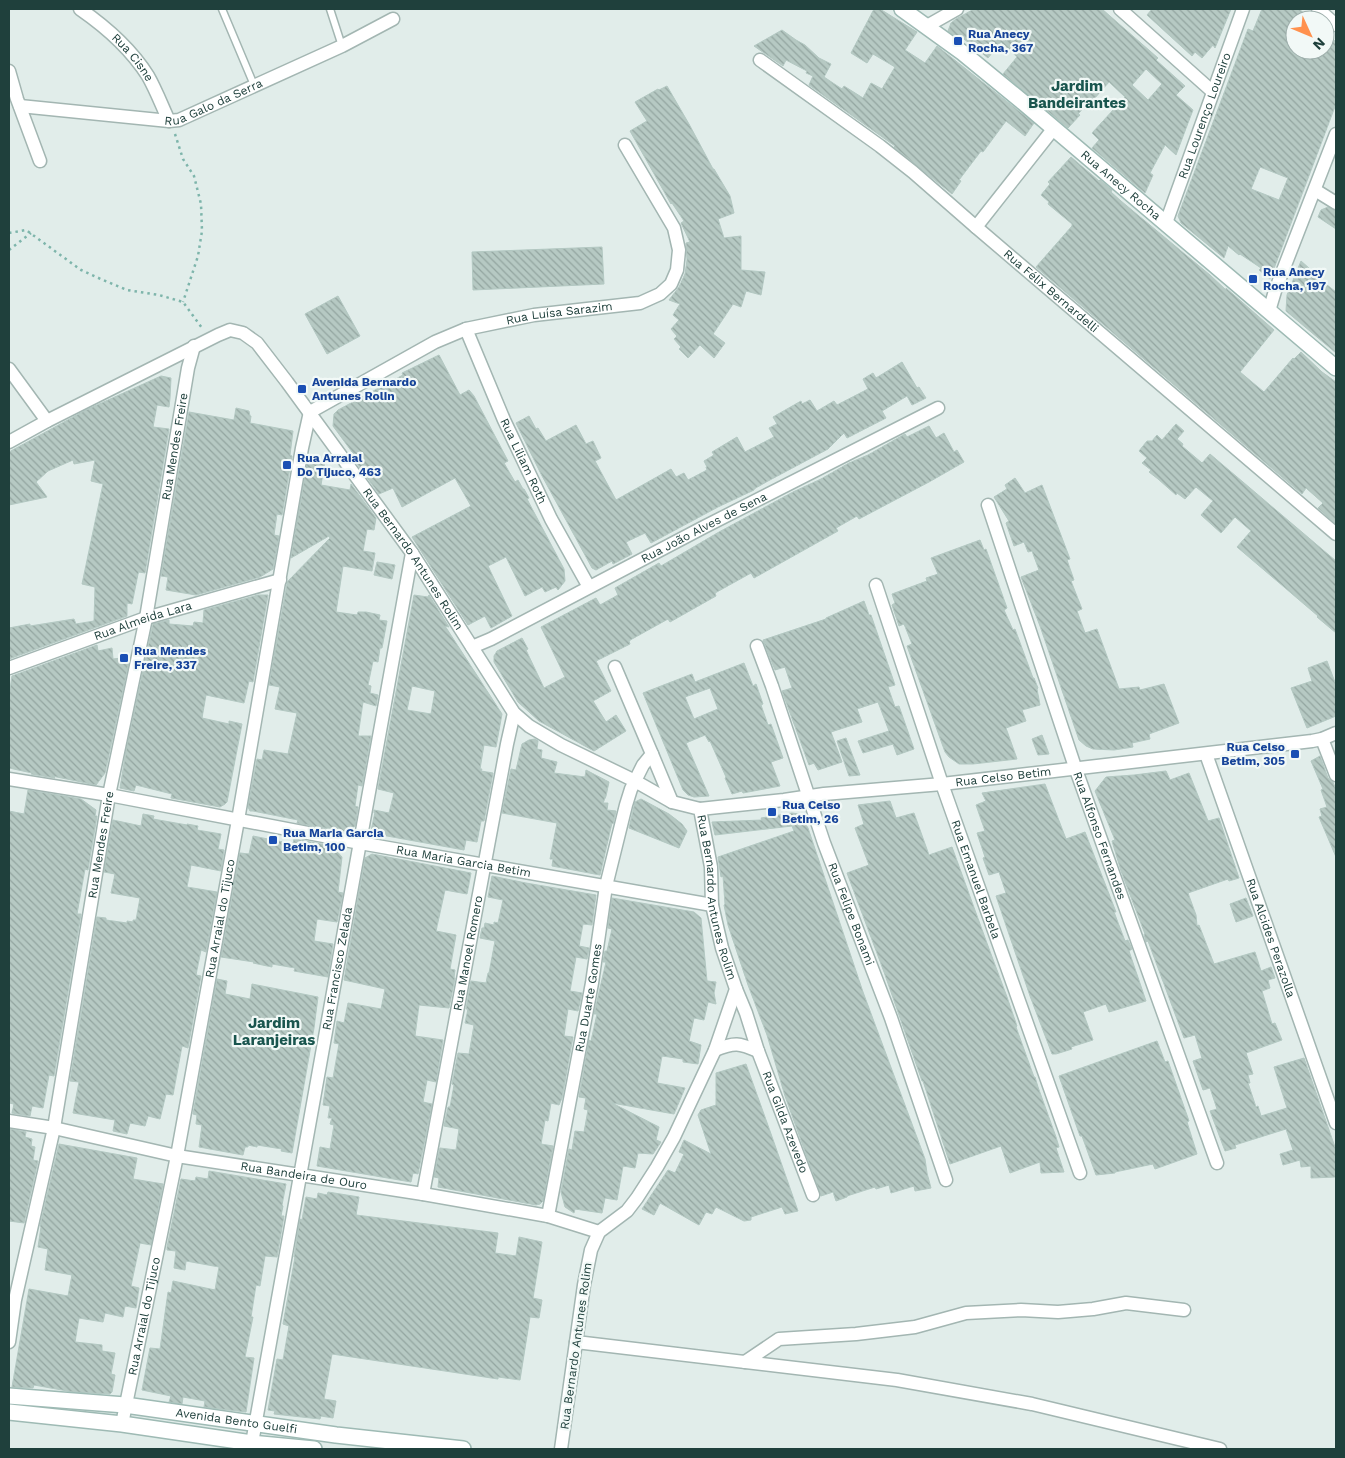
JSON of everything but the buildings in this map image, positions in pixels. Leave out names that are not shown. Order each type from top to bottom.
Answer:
[{"type":"main road","name":"Rua Anecy Rocha","points":[[902,9],[963,53],[1054,128],[1336,368]]},
{"type":"main road","name":"Avenida Bento Guelfi","points":[[9,1396],[125,1406],[463,1449]]},
{"type":"main road","name":"Avenida Bento Guelfi","points":[[9,1412],[122,1424],[252,1443],[314,1449]]},
{"type":"street","name":"Rua Cisne","points":[[80,9],[99,22],[133,55],[149,77],[169,121]]},
{"type":"street","points":[[927,26],[957,9]]},
{"type":"street","points":[[1120,9],[1213,92]]},
{"type":"street","name":"Rua Lourenço Loureiro","points":[[1166,222],[1244,9]]},
{"type":"street","points":[[1318,9],[1336,25]]},
{"type":"street","name":"Rua Galo da Serra","points":[[20,106],[169,121],[179,120],[342,46],[393,19]]},
{"type":"street","name":"Rua Félix Bernardelli","points":[[760,60],[914,172],[976,228],[1336,534]]},
{"type":"street","points":[[9,71],[40,161]]},
{"type":"street","points":[[976,228],[1054,128]]},
{"type":"street","points":[[1269,311],[1336,134]]},
{"type":"street","name":"Rua Luísa Sarazim","points":[[310,412],[434,342],[466,329],[534,315],[640,303],[660,294],[671,284],[677,270],[679,250],[674,228],[625,145]]},
{"type":"street","points":[[1314,190],[1336,203]]},
{"type":"street","name":"Rua Liliam Roth","points":[[466,329],[504,420],[551,519],[589,588]]},
{"type":"street","name":"Rua Bernardo Antunes Rolim","points":[[9,442],[210,338],[230,330],[243,333],[257,343],[310,412],[412,553],[514,713],[529,726],[561,745],[635,780],[672,802],[700,809],[711,867],[712,905],[722,948],[736,989],[715,1050],[674,1138],[627,1211],[599,1232],[591,1250],[587,1263],[561,1449]]},
{"type":"street","name":"Rua Mendes Freire","points":[[9,1342],[15,1300],[54,1128],[109,796],[146,618],[188,368],[194,346]]},
{"type":"street","points":[[9,369],[47,421]]},
{"type":"street","name":"Rua João Alves de Sena","points":[[472,647],[491,639],[704,527],[938,408]]},
{"type":"street","name":"Rua Arraial do Tijuco","points":[[122,1424],[177,1156],[238,820],[302,448],[310,412]]},
{"type":"street","name":"Rua Alfonso Fernandes","points":[[988,505],[1075,767],[1217,1163]]},
{"type":"street","name":"Rua Francisco Zelada","points":[[252,1443],[412,553]]},
{"type":"street","name":"Rua Almeida Lara","points":[[9,668],[146,618],[280,580]]},
{"type":"street","name":"Rua Emanuel Barbela","points":[[876,585],[942,784],[1080,1173]]},
{"type":"street","name":"Rua Felipe Bonami","points":[[757,646],[824,843],[891,1018],[946,1180]]},
{"type":"street","points":[[615,667],[672,802]]},
{"type":"street","name":"Rua Manoel Romero","points":[[422,1194],[514,713]]},
{"type":"street","name":"Rua Celso Betim","points":[[700,809],[1206,754],[1322,739],[1336,733]]},
{"type":"street","points":[[1322,739],[1336,774]]},
{"type":"street","name":"Rua Duarte Gomes","points":[[548,1216],[592,983],[606,886],[626,805],[635,780],[652,754]]},
{"type":"street","name":"Rua Alcides Perazolla","points":[[1206,754],[1336,1123]]},
{"type":"street","name":"Rua Maria Garcia Betim","points":[[9,779],[712,905]]},
{"type":"street","name":"Rua Gilda Azevedo","points":[[736,989],[813,1195]]},
{"type":"street","points":[[715,1050],[725,1046],[742,1044],[758,1051]]},
{"type":"street","name":"Rua Bandeira de Ouro","points":[[9,1121],[54,1128],[177,1156],[422,1194],[548,1216],[599,1232]]},
{"type":"street","points":[[745,1362],[779,1339],[915,1328],[966,1313],[1021,1310],[1058,1312],[1126,1303],[1184,1310]]},
{"type":"street","points":[[576,1342],[897,1380],[1032,1404],[1220,1449]]},
{"type":"lane","points":[[222,9],[254,85]]},
{"type":"lane","points":[[330,9],[342,46]]},
{"type":"path","points":[[169,121],[177,138],[183,159],[194,176],[201,204],[202,231],[198,256],[183,302]]},
{"type":"path","points":[[9,233],[26,230],[81,270],[127,290],[160,295],[183,302],[210,338]]},
{"type":"path","points":[[9,250],[31,233]]},
{"type":"place","name":"Rua Anecy Rocha, 367","points":[[958,41]]},
{"type":"place","name":"Rua Anecy Rocha, 197","points":[[1253,279]]},
{"type":"place","name":"Avenida Bernardo Antunes Rolin","points":[[302,389]]},
{"type":"place","name":"Rua Arraial Do Tijuco, 463","points":[[287,465]]},
{"type":"place","name":"Rua Mendes Freire, 337","points":[[124,658]]},
{"type":"place","name":"Rua Celso Betim, 305","points":[[1295,754]]},
{"type":"place","name":"Rua Celso Betim, 26","points":[[772,812]]},
{"type":"place","name":"Rua Maria Garcia Betim, 100","points":[[273,840]]},
{"type":"district","name":"Jardim Bandeirantes","points":[[1077,94]]},
{"type":"district","name":"Jardim Laranjeiras","points":[[274,1032]]}]
